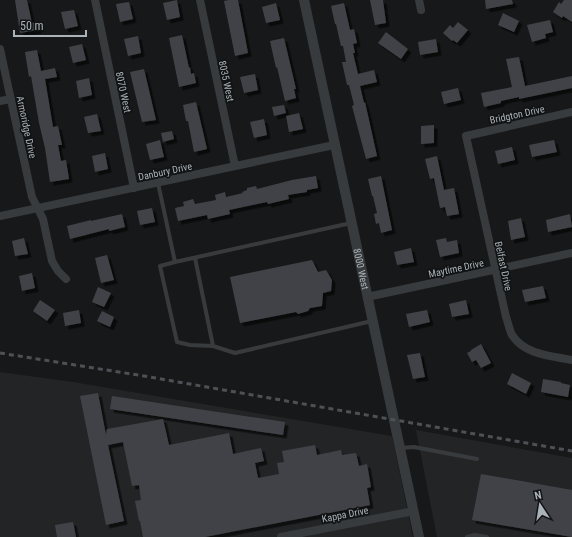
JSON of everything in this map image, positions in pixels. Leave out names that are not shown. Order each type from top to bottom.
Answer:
[{"type":"street","name":"8070 West","points":[[95,0],[134,188]]},
{"type":"street","name":"8035 West","points":[[200,0],[235,166]]},
{"type":"street","name":"8000 West","points":[[304,0],[419,537]]},
{"type":"street","points":[[419,0],[422,10]]},
{"type":"street","name":"Armoridge Drive","points":[[0,49],[32,197],[43,219],[52,260],[58,272],[66,279]]},
{"type":"street","points":[[0,101],[11,99]]},
{"type":"street","name":"Bridgton Drive","points":[[466,136],[572,112]]},
{"type":"street","name":"Belfast Drive","points":[[466,136],[506,317],[512,334],[522,345],[537,353],[572,360]]},
{"type":"street","name":"Danbury Drive","points":[[0,216],[334,145]]},
{"type":"street","name":"Maytime Drive","points":[[367,297],[572,253]]},
{"type":"street","name":"Kappa Drive","points":[[281,537],[414,511]]},
{"type":"lane","points":[[158,183],[175,262]]},
{"type":"lane","points":[[351,223],[160,266],[176,342],[190,345],[213,346],[235,353],[372,321]]},
{"type":"lane","points":[[195,258],[213,346]]},
{"type":"lane","points":[[400,448],[414,447],[477,459]]},
{"type":"lane","points":[[467,537],[475,535],[487,537]]},
{"type":"shaded area","points":[[0,372],[73,382],[392,436],[413,537],[0,537]]},
{"type":"shaded area","points":[[416,430],[572,458],[572,537],[437,537]]},
{"type":"building","points":[[15,0],[27,0],[32,23],[36,22],[38,30],[20,33]]},
{"type":"building","points":[[177,0],[180,17],[167,20],[163,3]]},
{"type":"building","points":[[238,0],[248,53],[235,56],[224,1]]},
{"type":"building","points":[[370,0],[383,0],[386,23],[375,25]]},
{"type":"building","points":[[485,0],[512,0],[513,4],[486,9]]},
{"type":"building","points":[[564,0],[572,0],[572,22],[553,12],[559,2],[561,4]]},
{"type":"building","points":[[129,2],[133,19],[120,22],[116,4]]},
{"type":"building","points":[[276,3],[280,20],[266,23],[262,7]]},
{"type":"building","points":[[344,3],[350,30],[354,29],[357,43],[353,44],[355,53],[353,53],[358,74],[374,70],[377,82],[360,86],[377,156],[366,159],[352,106],[354,105],[349,85],[347,85],[342,62],[346,62],[343,46],[341,46],[331,6]]},
{"type":"building","points":[[74,10],[78,26],[65,29],[61,12]]},
{"type":"building","points":[[503,13],[519,21],[514,32],[498,25]]},
{"type":"building","points":[[550,20],[553,32],[545,34],[546,38],[532,42],[527,25]]},
{"type":"building","points":[[458,22],[468,30],[457,43],[453,40],[452,41],[443,33],[450,25],[453,28]]},
{"type":"building","points":[[386,32],[408,49],[401,59],[378,43]]},
{"type":"building","points":[[182,35],[189,68],[190,67],[191,74],[194,73],[196,83],[179,87],[169,38]]},
{"type":"building","points":[[138,36],[141,53],[128,56],[124,39]]},
{"type":"building","points":[[284,38],[296,89],[294,89],[296,98],[285,101],[270,41]]},
{"type":"building","points":[[436,39],[438,52],[420,55],[418,42]]},
{"type":"building","points":[[82,44],[86,60],[73,63],[69,47]]},
{"type":"building","points":[[37,50],[41,71],[55,68],[57,77],[45,79],[53,127],[58,126],[62,145],[58,145],[61,161],[66,160],[69,179],[50,182],[45,148],[25,52]]},
{"type":"building","points":[[519,57],[525,86],[572,76],[572,88],[519,99],[519,97],[484,107],[481,93],[512,87],[506,59]]},
{"type":"building","points":[[144,69],[156,120],[142,122],[130,72]]},
{"type":"building","points":[[255,74],[258,90],[244,93],[240,77]]},
{"type":"building","points":[[89,78],[92,95],[79,98],[76,81]]},
{"type":"building","points":[[458,88],[461,100],[444,104],[441,92]]},
{"type":"building","points":[[196,102],[207,149],[194,152],[188,121],[186,121],[183,105]]},
{"type":"building","points":[[284,105],[286,113],[274,116],[272,107]]},
{"type":"building","points":[[299,113],[303,129],[289,132],[286,116]]},
{"type":"building","points":[[97,114],[101,131],[88,133],[84,117]]},
{"type":"building","points":[[264,119],[267,135],[254,138],[250,122]]},
{"type":"building","points":[[434,125],[434,143],[421,144],[421,126]]},
{"type":"building","points":[[172,131],[174,139],[163,142],[161,133]]},
{"type":"building","points":[[160,140],[164,157],[150,160],[146,144]]},
{"type":"building","points":[[554,140],[557,152],[532,157],[529,145]]},
{"type":"building","points":[[512,147],[515,160],[498,164],[495,151]]},
{"type":"building","points":[[105,153],[108,169],[95,172],[92,156]]},
{"type":"building","points":[[437,156],[444,190],[454,188],[459,214],[447,216],[445,207],[440,208],[434,178],[430,179],[425,159]]},
{"type":"building","points":[[316,176],[318,188],[307,190],[307,192],[288,195],[289,199],[229,210],[230,214],[208,219],[207,215],[178,221],[175,208],[184,206],[183,202],[193,199],[195,204],[216,200],[215,195],[225,192],[226,197],[243,193],[242,192],[247,190],[247,188],[256,186],[257,189],[292,180]]},
{"type":"building","points":[[381,176],[392,230],[381,233],[379,223],[376,224],[374,214],[377,213],[368,179]]},
{"type":"building","points":[[152,208],[155,222],[140,225],[137,211]]},
{"type":"building","points":[[122,214],[125,227],[109,231],[109,229],[70,239],[67,226]]},
{"type":"building","points":[[570,214],[572,227],[548,232],[546,220]]},
{"type":"building","points":[[521,218],[525,237],[511,240],[508,221]]},
{"type":"building","points":[[24,238],[28,254],[15,256],[12,241]]},
{"type":"building","points":[[446,238],[447,242],[457,240],[459,253],[440,257],[436,240]]},
{"type":"building","points":[[411,248],[414,262],[397,265],[394,252]]},
{"type":"building","points":[[107,255],[114,280],[101,283],[95,258]]},
{"type":"building","points":[[312,260],[318,272],[326,270],[332,280],[331,291],[323,293],[322,306],[310,308],[308,311],[298,314],[296,312],[240,323],[230,277]]},
{"type":"building","points":[[32,273],[35,288],[22,291],[19,276]]},
{"type":"building","points":[[543,286],[546,298],[525,302],[522,290]]},
{"type":"building","points":[[98,287],[111,293],[104,307],[92,302]]},
{"type":"building","points":[[40,300],[55,310],[47,321],[33,311]]},
{"type":"building","points":[[466,300],[469,314],[452,317],[449,304]]},
{"type":"building","points":[[79,310],[81,323],[65,326],[63,313]]},
{"type":"building","points":[[427,310],[430,322],[409,327],[406,314]]},
{"type":"building","points":[[102,311],[114,317],[110,327],[97,321]]},
{"type":"building","points":[[481,344],[491,363],[481,368],[476,360],[472,362],[467,353]]},
{"type":"building","points":[[420,353],[425,377],[413,379],[407,355]]},
{"type":"building","points":[[512,373],[531,383],[526,394],[507,384]]},
{"type":"building","points":[[543,379],[570,385],[568,397],[541,392]]},
{"type":"building","points":[[98,393],[106,435],[107,429],[163,419],[169,445],[229,433],[233,454],[261,448],[264,461],[255,463],[258,478],[279,474],[277,463],[284,462],[282,451],[315,445],[317,455],[341,450],[342,455],[356,453],[359,466],[367,464],[371,487],[367,488],[370,505],[205,537],[143,537],[135,501],[141,500],[139,485],[132,486],[123,442],[108,445],[124,521],[106,525],[80,396]]},
{"type":"building","points":[[112,396],[285,422],[283,435],[110,409]]},
{"type":"building","points":[[481,474],[572,490],[572,537],[472,520]]},
{"type":"building","points":[[73,522],[76,537],[57,537],[55,525]]},
{"type":"railway","points":[[0,353],[144,376],[572,451]]}]
